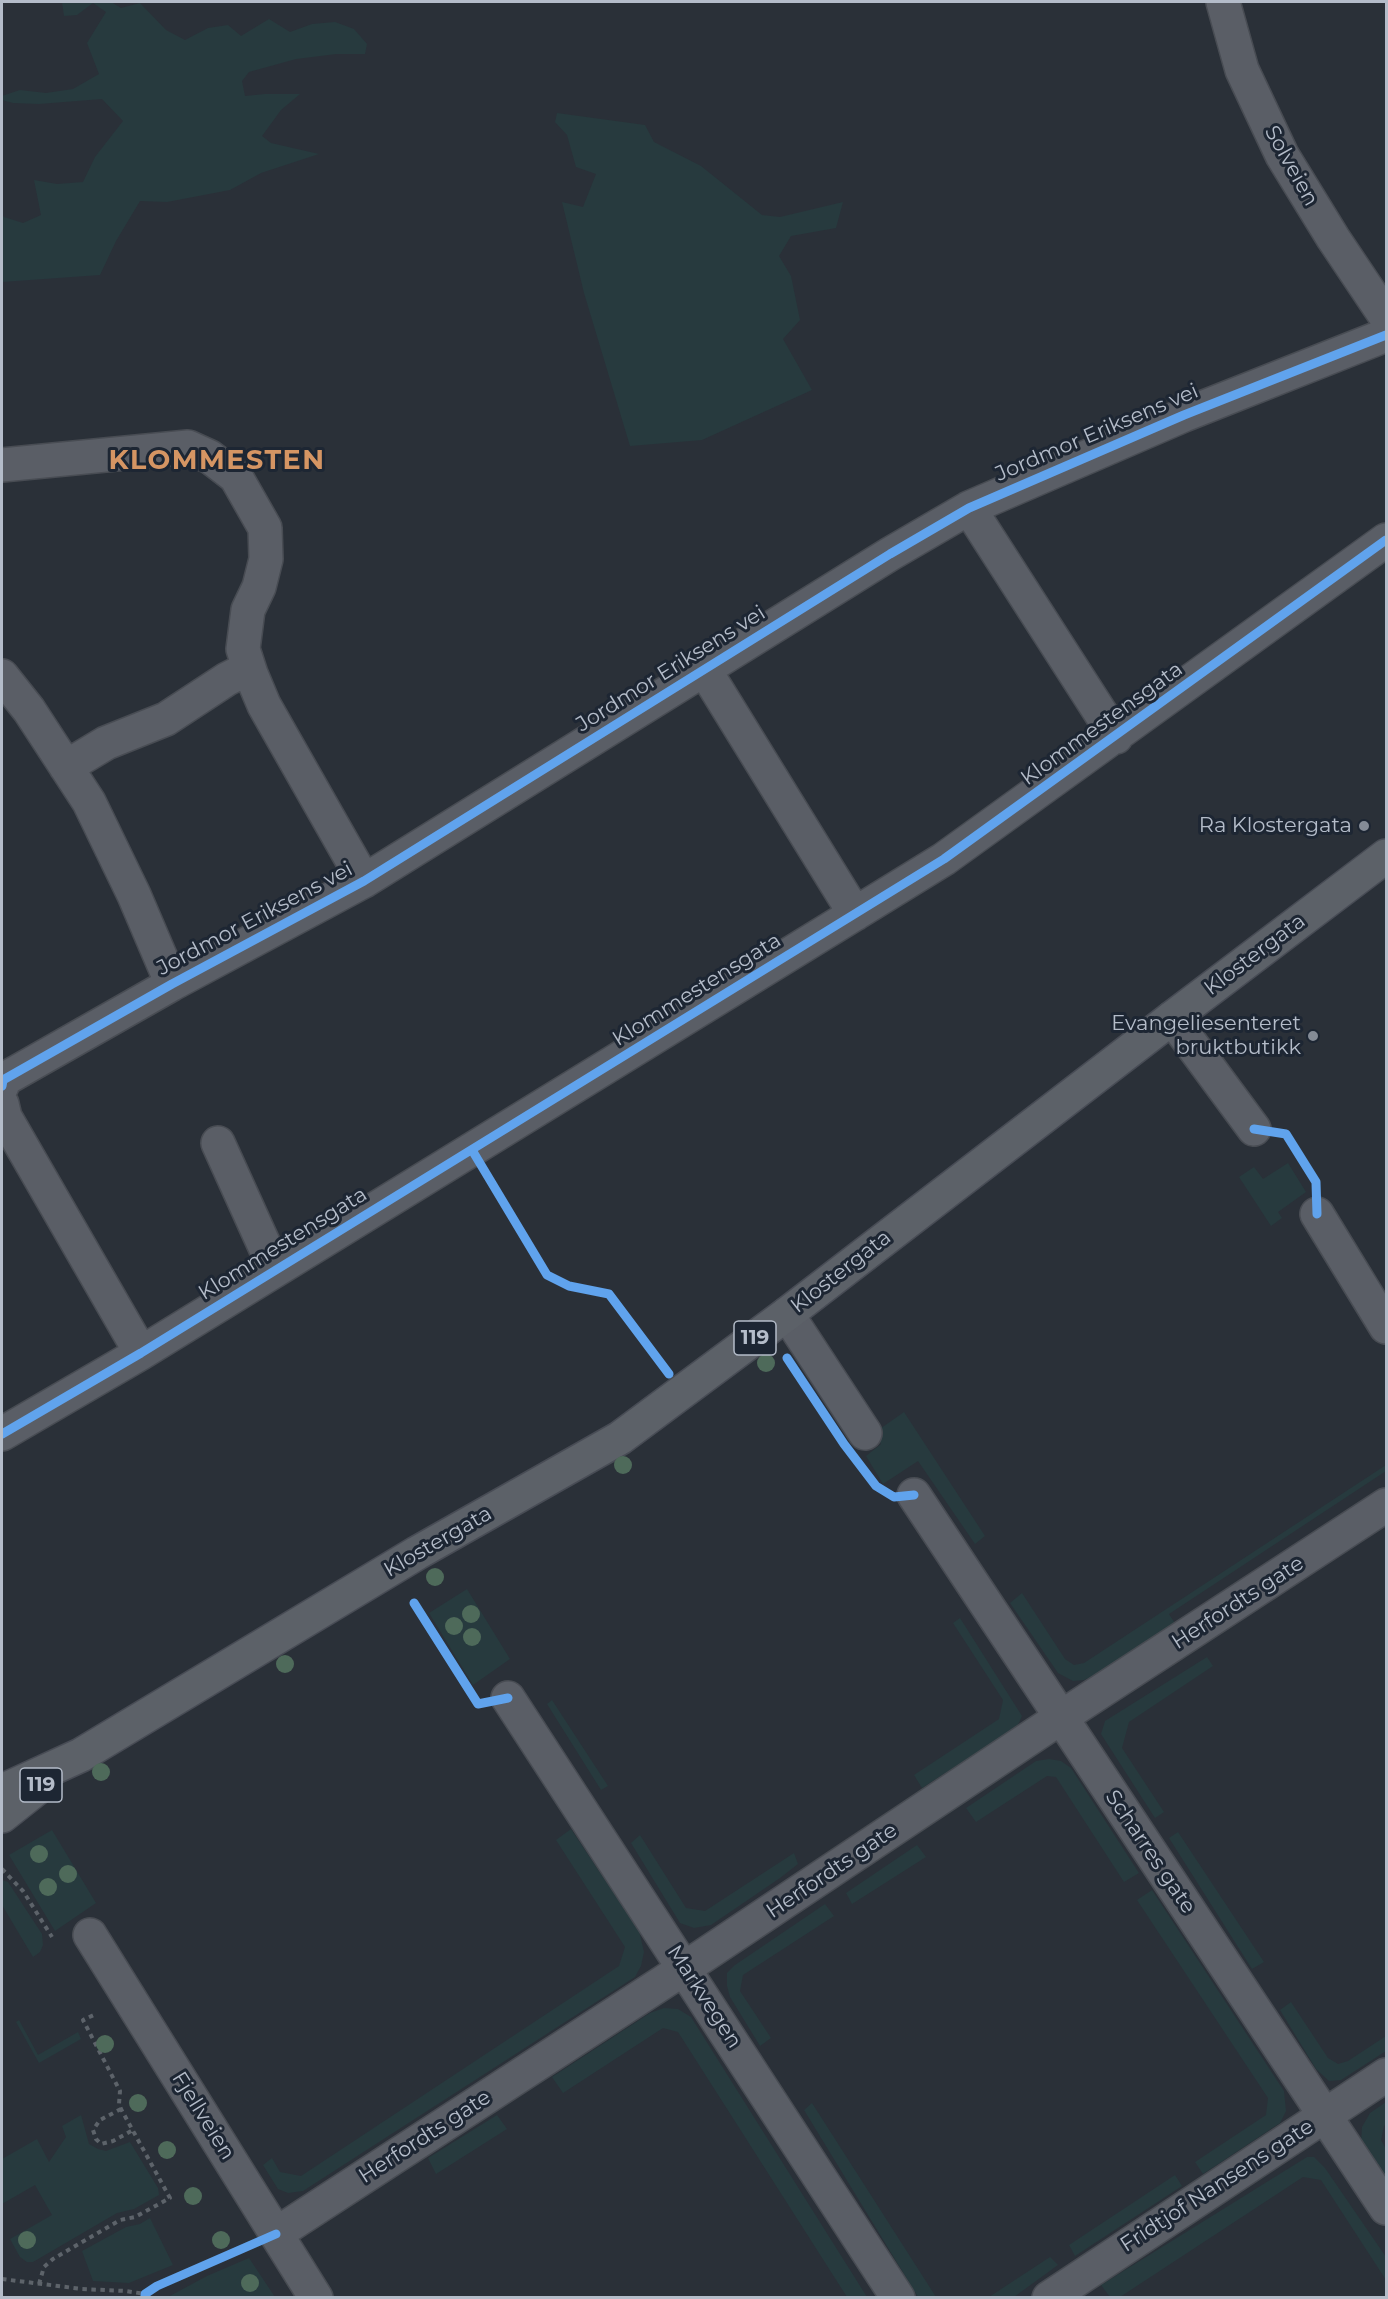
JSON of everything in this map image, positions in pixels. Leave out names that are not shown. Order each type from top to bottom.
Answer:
[{"type":"main road","name":"Klostergata","points":[[2,1791],[81,1755],[417,1553],[620,1438],[787,1314],[1386,856]]},
{"type":"main road","name":"Klostergata","points":[[2,1816],[81,1755]]},
{"type":"street","name":"Solveien","points":[[1223,2],[1242,70],[1282,155],[1386,317]]},
{"type":"street","name":"Jordmor Eriksens vei","points":[[2,1086],[3,1080],[172,984],[364,881],[890,554],[969,508],[1184,415],[1386,335]]},
{"type":"street","points":[[2,465],[188,447],[210,457],[236,477],[265,528],[266,559],[259,587],[248,610],[243,649],[249,668],[264,705],[364,881]]},
{"type":"street","points":[[969,508],[1116,737]]},
{"type":"street","name":"Klommestensgata","points":[[2,1434],[141,1353],[944,859],[1386,540]]},
{"type":"street","points":[[66,767],[106,743],[166,719],[249,668]]},
{"type":"street","points":[[704,669],[855,914]]},
{"type":"street","name":"Jordmor Eriksens vei","points":[[2,675],[29,710],[88,801],[134,895],[172,984]]},
{"type":"street","points":[[1172,1018],[1254,1129]]},
{"type":"street","points":[[2,1104],[5,1117],[141,1353]]},
{"type":"street","name":"Klommestensgata","points":[[218,1143],[275,1269]]},
{"type":"street","points":[[1317,1214],[1386,1327]]},
{"type":"street","points":[[787,1314],[865,1433]]},
{"type":"street","name":"Scharres gate","points":[[914,1495],[1060,1718],[1326,2114],[1386,2208]]},
{"type":"street","name":"Herfordts gate","points":[[276,2234],[686,1968],[1060,1718],[1386,1505]]},
{"type":"street","name":"Markvegen","points":[[508,1698],[686,1968],[898,2298]]},
{"type":"street","name":"Fjellveien","points":[[90,1935],[316,2298]]},
{"type":"street","name":"Fridtjof Nansens gate","points":[[1049,2298],[1386,2075]]},
{"type":"path","points":[[2,1869],[23,1891],[54,1940],[90,1935]]},
{"type":"path","points":[[39,2284],[44,2267],[53,2259],[120,2220],[135,2217],[170,2198],[121,2109],[120,2091],[83,2020],[99,2012]]},
{"type":"path","points":[[121,2109],[100,2120],[93,2130],[96,2139],[101,2144],[113,2141],[133,2130]]},
{"type":"path","points":[[2,2279],[82,2289],[126,2290],[147,2294]]},
{"type":"green space","points":[[62,2],[111,2],[121,8],[140,3],[166,30],[185,40],[208,28],[228,25],[241,36],[269,19],[290,32],[312,24],[335,22],[354,29],[367,44],[365,54],[336,54],[296,59],[249,72],[242,81],[245,96],[300,94],[281,110],[262,136],[271,143],[319,154],[261,173],[230,190],[167,202],[140,201],[116,241],[100,275],[2,282],[2,215],[23,223],[41,215],[34,180],[57,184],[83,182],[95,157],[123,121],[102,99],[39,104],[13,103],[2,100],[2,96],[20,90],[46,93],[73,89],[99,74],[87,43],[106,12],[93,3],[77,15],[64,16]]},
{"type":"green space","points":[[557,113],[645,125],[654,142],[701,166],[762,215],[780,217],[843,202],[836,228],[791,236],[779,256],[791,276],[800,320],[783,339],[812,390],[702,440],[630,446],[584,293],[562,202],[583,207],[596,174],[576,167],[567,135],[555,122]]},
{"type":"green space","points":[[1288,1163],[1306,1192],[1278,1212],[1282,1218],[1271,1226],[1239,1177],[1254,1167],[1263,1179]]},
{"type":"green space","points":[[904,1412],[985,1536],[975,1544],[918,1461],[883,1484],[866,1456],[881,1444],[874,1433]]},
{"type":"green space","points":[[1386,1465],[1386,1471],[1169,1614],[1176,1625],[1084,1680],[1073,1681],[1058,1673],[1010,1603],[1022,1593],[1065,1659],[1074,1665],[1084,1663]]},
{"type":"green space","points":[[467,1589],[510,1659],[473,1685],[429,1613]]},
{"type":"green space","points":[[960,1618],[1022,1716],[1017,1727],[922,1788],[914,1775],[999,1719],[1003,1700],[953,1623]]},
{"type":"green space","points":[[1207,1657],[1213,1666],[1129,1722],[1122,1748],[1164,1812],[1155,1818],[1101,1734],[1105,1721]]},
{"type":"green space","points":[[552,1700],[608,1786],[601,1790],[547,1704]]},
{"type":"green space","points":[[1049,1759],[1061,1761],[1071,1768],[1139,1873],[1124,1882],[1056,1777],[1047,1776],[976,1822],[966,1808],[1036,1761]]},
{"type":"green space","points":[[571,1829],[639,1931],[644,1952],[641,1966],[635,1977],[303,2191],[288,2193],[278,2189],[263,2165],[272,2158],[280,2172],[301,2176],[619,1966],[625,1947],[556,1840]]},
{"type":"green space","points":[[52,1830],[96,1903],[55,1931],[9,1855]]},
{"type":"green space","points":[[1178,1832],[1264,1962],[1252,1969],[1169,1838]]},
{"type":"green space","points":[[640,1835],[686,1908],[705,1911],[794,1853],[798,1864],[711,1925],[694,1928],[680,1923],[631,1843]]},
{"type":"green space","points":[[917,1845],[926,1857],[852,1904],[846,1893]]},
{"type":"green space","points":[[2,1880],[8,1882],[42,1934],[43,1945],[40,1952],[33,1957],[2,1905]]},
{"type":"green space","points":[[1152,1890],[1284,2091],[1286,2111],[1280,2123],[1203,2174],[1195,2162],[1266,2115],[1268,2098],[1137,1900]]},
{"type":"green space","points":[[825,1904],[834,1916],[743,1975],[740,1991],[771,2038],[760,2046],[730,1997],[727,1973],[735,1965]]},
{"type":"green space","points":[[1291,2002],[1328,2058],[1338,2064],[1348,2061],[1386,2036],[1386,2051],[1341,2080],[1329,2081],[1316,2069],[1280,2010]]},
{"type":"green space","points":[[664,2008],[678,2009],[691,2017],[867,2297],[847,2297],[678,2032],[663,2028],[563,2093],[552,2077],[650,2013]]},
{"type":"green space","points":[[19,2020],[38,2055],[78,2032],[81,2039],[39,2063],[16,2022]]},
{"type":"green space","points":[[1386,2102],[1386,2124],[1381,2140],[1386,2149],[1386,2182],[1361,2144],[1362,2127],[1370,2113]]},
{"type":"green space","points":[[812,2103],[936,2297],[918,2297],[804,2110]]},
{"type":"green space","points":[[81,2115],[89,2144],[98,2149],[106,2151],[130,2142],[158,2188],[159,2195],[134,2209],[117,2213],[33,2262],[27,2262],[20,2257],[10,2239],[52,2215],[35,2185],[2,2204],[2,2159],[37,2139],[49,2162],[66,2137],[62,2126]]},
{"type":"green space","points":[[497,2115],[507,2129],[436,2174],[428,2158]]},
{"type":"green space","points":[[1307,2157],[1314,2157],[1325,2168],[1386,2257],[1386,2280],[1321,2180],[1303,2177],[1120,2297],[1110,2297],[1101,2285]]},
{"type":"green space","points":[[1175,2175],[1182,2186],[1075,2256],[1069,2245]]},
{"type":"green space","points":[[150,2218],[173,2265],[129,2283],[93,2281],[82,2251],[126,2227],[140,2224]]},
{"type":"green space","points":[[1050,2257],[1058,2265],[1014,2297],[989,2297]]},
{"type":"green space","points":[[249,2258],[275,2297],[168,2297],[207,2276]]},
{"type":"cycle path","points":[[2,1086],[3,1080],[172,984],[364,881],[890,554],[969,508],[1184,415],[1386,335]]},
{"type":"cycle path","points":[[2,1434],[141,1353],[944,859],[1386,540]]},
{"type":"cycle path","points":[[1254,1129],[1286,1134],[1316,1182],[1317,1214]]},
{"type":"cycle path","points":[[472,1150],[547,1275],[569,1286],[609,1294],[669,1374]]},
{"type":"cycle path","points":[[787,1358],[844,1444],[876,1486],[894,1497],[914,1495]]},
{"type":"cycle path","points":[[414,1603],[478,1704],[508,1698]]},
{"type":"cycle path","points":[[145,2298],[145,2294],[157,2286],[276,2234]]},
{"type":"place","name":"Ra Klostergata","points":[[1364,826]]},
{"type":"place","name":"Evangeliesenteret bruktbutikk","points":[[1313,1036]]},
{"type":"district","name":"KLOMMESTEN","points":[[217,461]]}]
